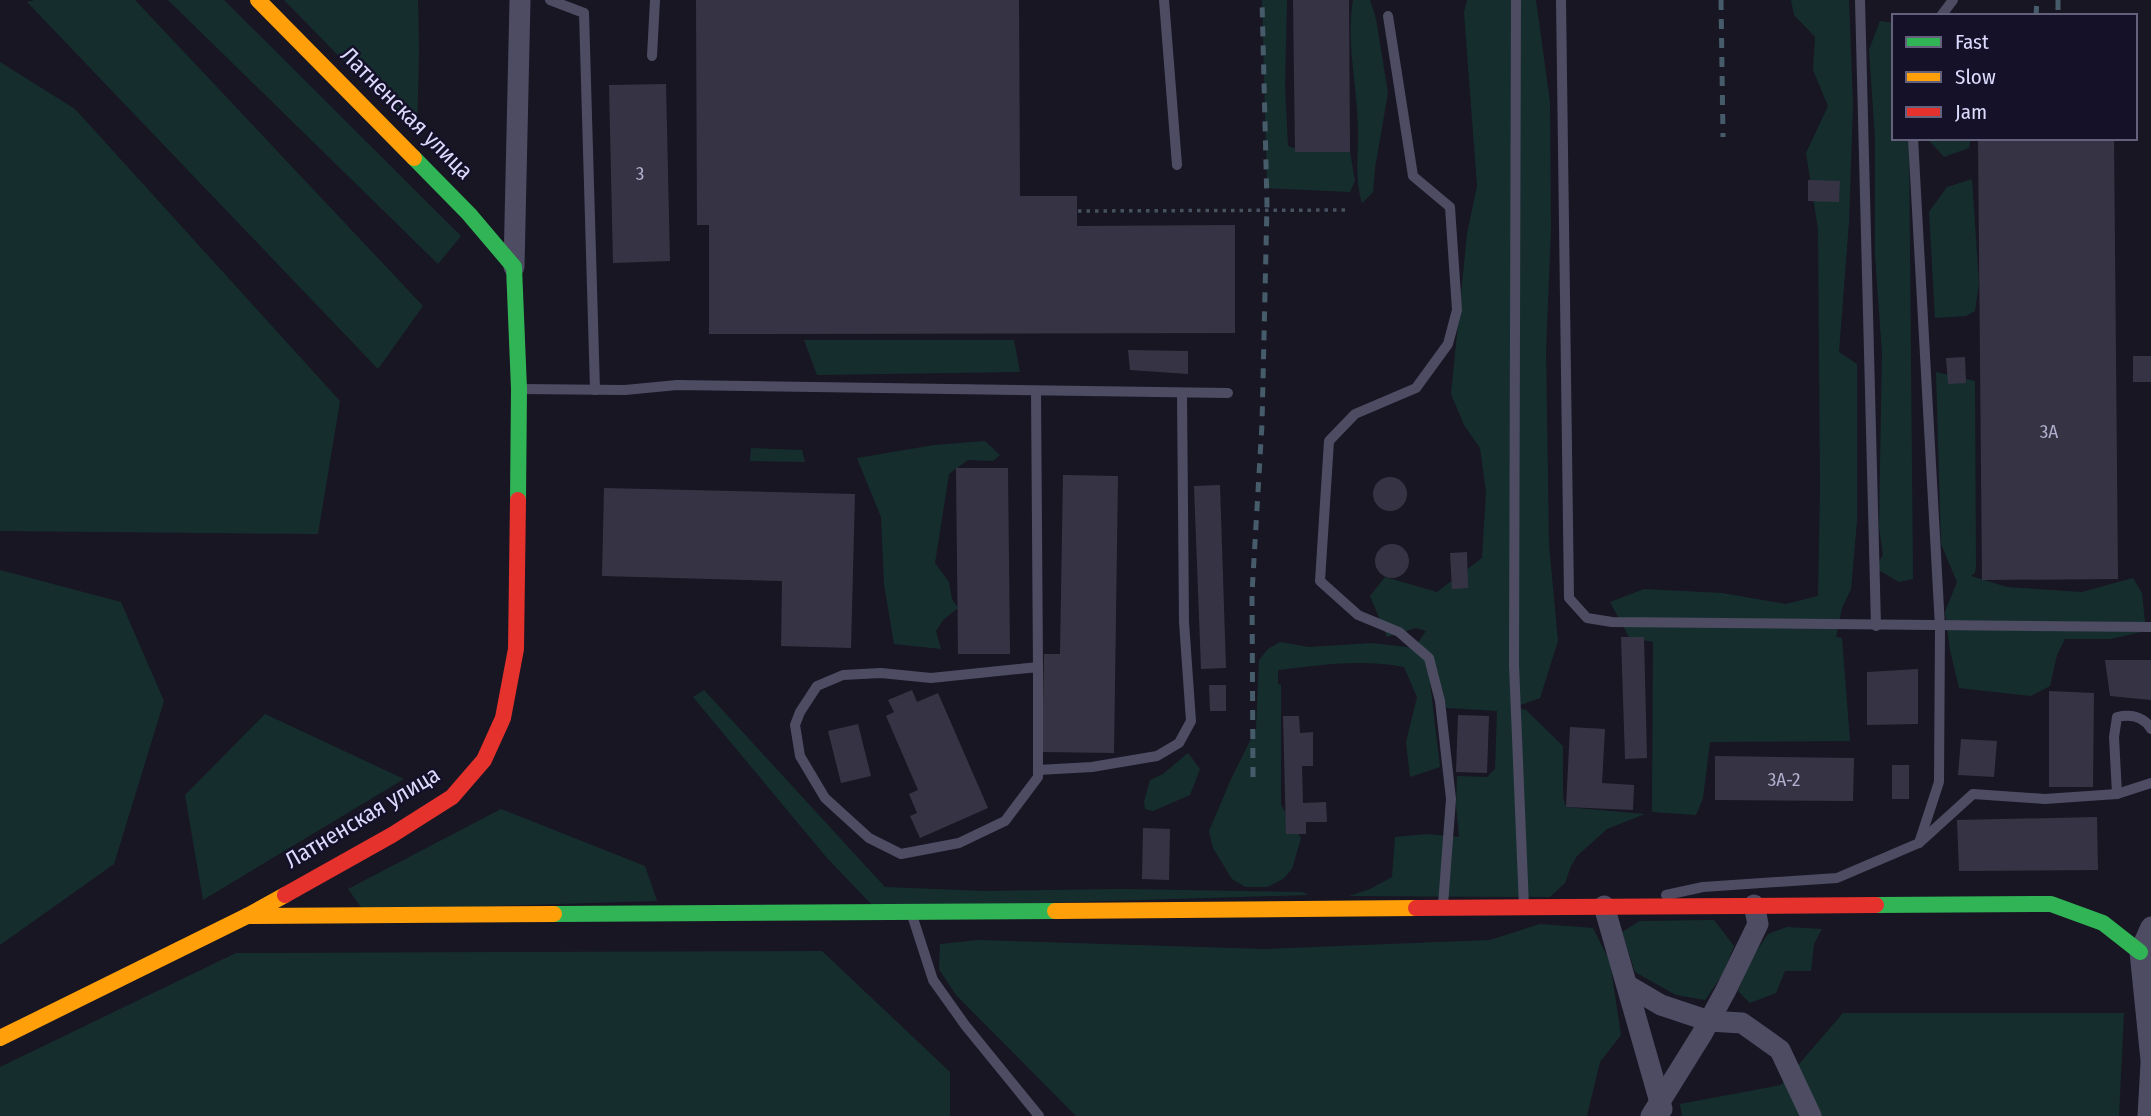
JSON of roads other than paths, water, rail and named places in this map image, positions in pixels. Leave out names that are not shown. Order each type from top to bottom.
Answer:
[{"type":"street","name":"Латненская улица","points":[[258,0],[468,214],[514,267]]},
{"type":"street","name":"Латненская улица","points":[[0,1038],[247,916],[392,835],[452,797],[485,760],[503,718],[516,649],[519,389],[514,267],[520,0]]},
{"type":"street","points":[[247,916],[2052,904],[2103,923],[2140,953]]},
{"type":"street","points":[[1658,1111],[1709,1021],[1758,924],[1754,905]]},
{"type":"street","points":[[1610,906],[1658,1111]]},
{"type":"street","points":[[2148,1116],[2151,1062],[2140,953],[2151,927]]},
{"type":"street","points":[[1627,985],[1661,1005],[1709,1021],[1742,1023],[1780,1050],[1811,1116]]},
{"type":"lane","points":[[550,0],[583,13],[595,390]]},
{"type":"lane","points":[[652,56],[655,0]]},
{"type":"lane","points":[[1164,0],[1177,165]]},
{"type":"lane","points":[[1516,0],[1514,664],[1524,909]]},
{"type":"lane","points":[[1561,0],[1569,598],[1587,618],[1612,622],[2151,627]]},
{"type":"lane","points":[[1860,0],[1876,626]]},
{"type":"lane","points":[[1388,16],[1413,176],[1450,208],[1457,310],[1448,344],[1416,388],[1355,414],[1329,441],[1320,581],[1358,615],[1399,632],[1429,658],[1440,702],[1451,799],[1443,908]]},
{"type":"lane","points":[[1913,140],[1940,627],[1939,782],[1919,843]]},
{"type":"lane","points":[[519,389],[625,390],[677,385],[1228,393]]},
{"type":"lane","points":[[1036,390],[1038,667],[1038,777],[1005,821],[959,843],[901,854],[869,838],[825,798],[800,756],[795,725],[800,712],[817,686],[843,675],[881,673],[931,678],[1038,667]]},
{"type":"lane","points":[[1038,770],[1092,767],[1157,756],[1179,743],[1191,721],[1184,622],[1182,393]]},
{"type":"lane","points":[[2117,794],[2114,737],[2117,717],[2131,714],[2148,723],[2151,729]]},
{"type":"lane","points":[[1610,906],[1703,887],[1837,878],[1919,843],[1973,794],[2045,799],[2117,794],[2151,783]]},
{"type":"lane","points":[[911,912],[933,980],[965,1025],[1039,1116]]},
{"type":"railway","points":[[1253,777],[1252,593],[1262,424],[1267,205],[1262,0]]},
{"type":"railway","points":[[1721,0],[1723,137]]},
{"type":"railway","points":[[2036,14],[2037,0]]},
{"type":"railway","points":[[2058,0],[2058,14]]}]
